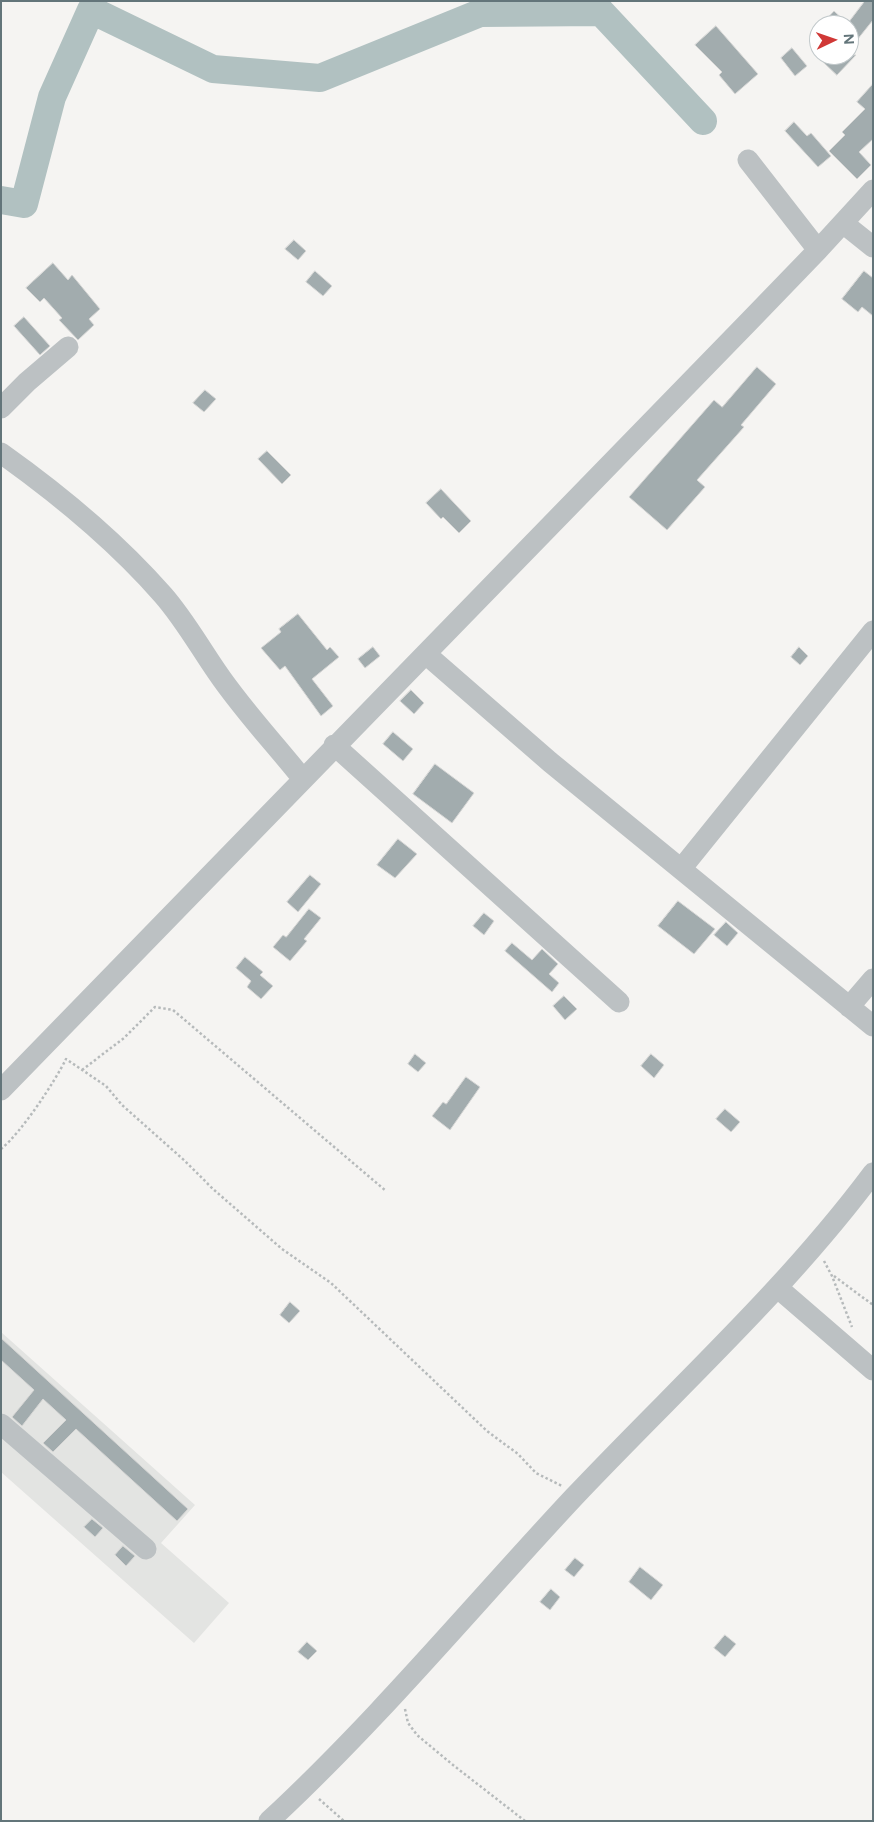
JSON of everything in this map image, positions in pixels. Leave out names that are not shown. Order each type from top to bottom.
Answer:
[{"type":"street","points":[[748,160],[818,250]]},
{"type":"street","points":[[1,1090],[334,745],[427,655],[818,250],[873,190]]},
{"type":"street","points":[[843,223],[873,248]]},
{"type":"street","points":[[1,408],[26,382],[68,347]]},
{"type":"street","points":[[1,453],[70,504],[102,533],[162,595],[187,625],[218,674],[302,778]]},
{"type":"street","points":[[681,869],[873,631]]},
{"type":"street","points":[[427,655],[550,762],[873,1026]]},
{"type":"street","points":[[334,745],[619,1002]]},
{"type":"street","points":[[849,1008],[873,979]]},
{"type":"street","points":[[269,1821],[322,1771],[574,1498],[677,1389],[778,1288],[873,1173]]},
{"type":"street","points":[[778,1288],[873,1370]]},
{"type":"street","points":[[1,1424],[146,1549]]},
{"type":"path","points":[[82,1070],[124,1038],[156,1007],[173,1010],[386,1191]]},
{"type":"path","points":[[1,1149],[10,1142],[23,1125],[58,1075],[66,1058],[106,1086],[122,1105],[185,1161],[213,1189],[282,1249],[331,1284],[487,1430],[518,1454],[536,1473],[550,1478],[574,1498]]},
{"type":"path","points":[[816,1244],[832,1276],[854,1332]]},
{"type":"path","points":[[832,1276],[873,1305]]},
{"type":"path","points":[[403,1682],[408,1723],[417,1734],[453,1765],[525,1821]]},
{"type":"path","points":[[305,1788],[344,1821]]},
{"type":"shaded area","points":[[1,1332],[195,1505],[161,1543],[229,1603],[194,1643],[1,1472]]},
{"type":"building","points":[[865,1],[873,1],[873,20],[859,38],[859,15],[854,15]]},
{"type":"building","points":[[834,11],[838,15],[830,15]]},
{"type":"building","points":[[716,26],[758,74],[735,94],[719,75],[722,72],[695,45]]},
{"type":"building","points":[[792,48],[807,66],[795,76],[781,58]]},
{"type":"building","points":[[826,65],[846,65],[837,75]]},
{"type":"building","points":[[873,84],[873,139],[859,152],[871,165],[857,179],[829,151],[845,135],[842,132],[865,109],[857,102]]},
{"type":"building","points":[[794,122],[807,136],[811,133],[831,156],[818,167],[785,131]]},
{"type":"building","points":[[294,240],[306,251],[298,260],[285,249]]},
{"type":"building","points":[[53,263],[68,280],[72,275],[100,309],[89,319],[94,325],[78,340],[59,320],[62,318],[44,298],[40,302],[26,288]]},
{"type":"building","points":[[315,271],[332,286],[323,296],[306,282]]},
{"type":"building","points":[[864,271],[873,278],[873,316],[862,307],[858,312],[842,299]]},
{"type":"building","points":[[24,317],[50,346],[40,355],[14,326]]},
{"type":"building","points":[[757,367],[776,384],[741,425],[744,427],[697,480],[705,487],[667,530],[629,497],[714,400],[722,407]]},
{"type":"building","points":[[205,390],[216,399],[204,412],[193,403]]},
{"type":"building","points":[[267,451],[291,475],[282,484],[258,459]]},
{"type":"building","points":[[441,489],[471,521],[459,533],[443,517],[441,519],[426,503]]},
{"type":"building","points":[[298,614],[327,650],[330,647],[339,657],[312,679],[333,706],[321,716],[285,666],[280,670],[261,648],[281,632],[279,629]]},
{"type":"building","points":[[373,647],[380,656],[365,668],[358,659]]},
{"type":"building","points":[[799,647],[808,656],[800,665],[791,657]]},
{"type":"building","points":[[411,690],[424,703],[414,714],[400,701]]},
{"type":"building","points":[[393,732],[413,749],[403,761],[383,744]]},
{"type":"building","points":[[435,764],[474,793],[452,823],[413,794]]},
{"type":"building","points":[[398,839],[417,854],[395,878],[377,865]]},
{"type":"building","points":[[310,875],[321,884],[298,912],[287,902]]},
{"type":"building","points":[[678,901],[715,929],[694,954],[658,926]]},
{"type":"building","points":[[309,909],[321,918],[304,939],[307,941],[290,961],[273,947],[283,935],[286,937]]},
{"type":"building","points":[[484,913],[494,921],[484,935],[473,926]]},
{"type":"building","points":[[726,922],[738,933],[727,946],[714,935]]},
{"type":"building","points":[[512,943],[532,960],[542,949],[558,964],[549,974],[559,983],[552,992],[505,951]]},
{"type":"building","points":[[245,957],[263,972],[260,975],[273,986],[261,999],[247,987],[251,981],[236,968]]},
{"type":"building","points":[[564,996],[577,1009],[565,1020],[553,1006]]},
{"type":"building","points":[[415,1054],[426,1063],[418,1072],[408,1064]]},
{"type":"building","points":[[651,1054],[664,1065],[654,1078],[641,1066]]},
{"type":"building","points":[[466,1077],[480,1087],[450,1130],[432,1116],[443,1102],[446,1104]]},
{"type":"building","points":[[725,1109],[740,1122],[731,1132],[716,1119]]},
{"type":"building","points":[[290,1302],[300,1311],[289,1323],[280,1315]]},
{"type":"building","points":[[1,1338],[188,1509],[177,1521],[76,1429],[53,1452],[43,1443],[66,1420],[43,1399],[22,1426],[12,1417],[34,1390],[1,1360]]},
{"type":"building","points":[[92,1519],[103,1528],[95,1537],[84,1527]]},
{"type":"building","points":[[123,1546],[135,1556],[126,1566],[115,1555]]},
{"type":"building","points":[[575,1558],[584,1565],[574,1577],[565,1570]]},
{"type":"building","points":[[640,1567],[663,1585],[651,1600],[629,1582]]},
{"type":"building","points":[[551,1589],[560,1597],[550,1610],[540,1602]]},
{"type":"building","points":[[725,1635],[736,1644],[725,1657],[714,1648]]},
{"type":"building","points":[[307,1642],[317,1651],[308,1660],[298,1652]]},
{"type":"waterway","points":[[1,200],[24,204],[52,97],[91,10],[213,69],[320,78],[480,13],[601,12],[703,121]]}]
